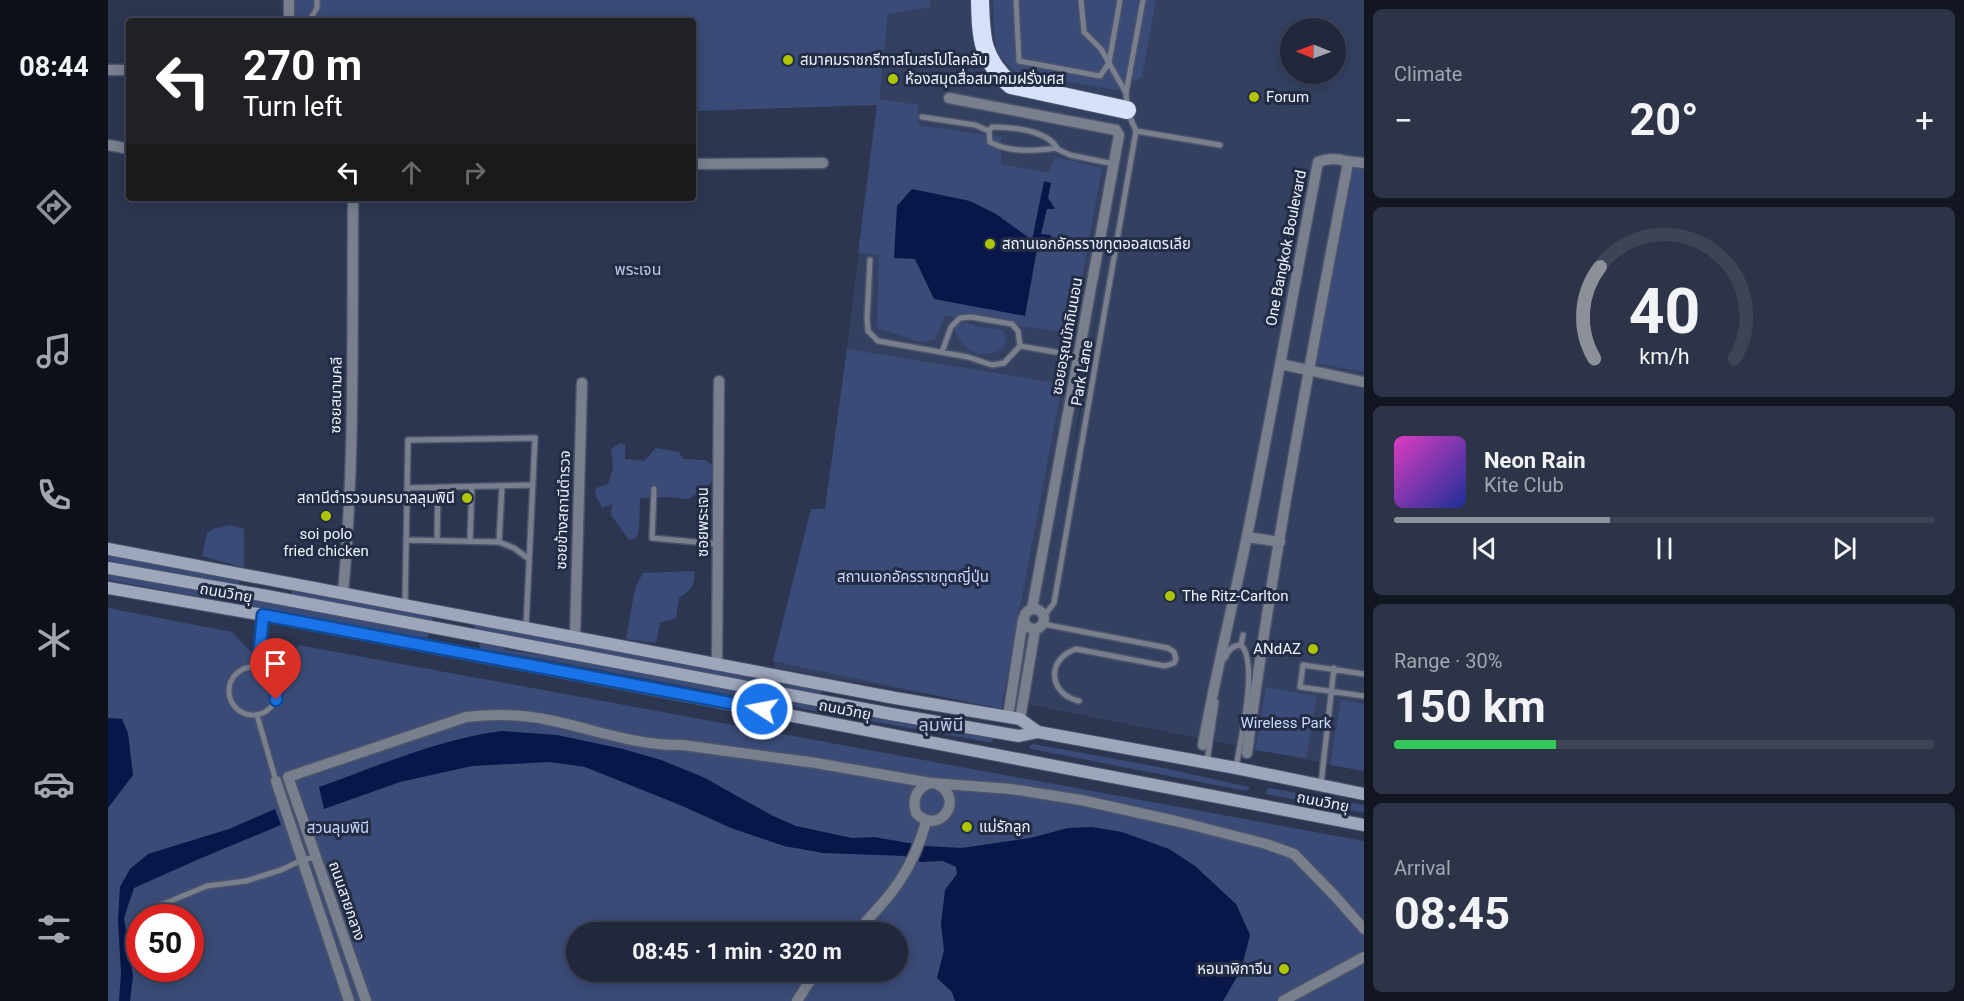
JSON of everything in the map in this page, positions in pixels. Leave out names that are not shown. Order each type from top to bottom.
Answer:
[{"type":"highway","points":[[980,0],[982,35],[987,58],[997,73],[1011,85],[1127,101]]},
{"type":"main road","name":"ถนนวิทยุ","points":[[108,549],[1014,718],[1038,732],[1364,794]]},
{"type":"main road","name":"ถนนวิทยุ","points":[[108,568],[1019,736],[1038,732]]},
{"type":"main road","points":[[267,596],[269,579]]},
{"type":"main road","name":"ถนนวิทยุ","points":[[108,588],[1002,754],[1364,825]]},
{"type":"main road","points":[[445,649],[452,614]]},
{"type":"main road","points":[[858,727],[865,692]]},
{"type":"main road","points":[[1002,754],[1005,733],[1014,718]]},
{"type":"street","points":[[289,18],[290,0]]},
{"type":"street","points":[[108,70],[126,70]]},
{"type":"street","name":"ซอยอรุณมักกินนอน","points":[[949,98],[1116,130],[1119,135],[1032,609]]},
{"type":"street","points":[[108,145],[126,148]]},
{"type":"street","name":"One Bangkok Boulevard","points":[[1203,745],[1213,682],[1226,639],[1247,537],[1318,162],[1337,158],[1346,161]]},
{"type":"street","points":[[1247,753],[1260,661],[1309,370],[1347,168],[1346,161],[1364,164]]},
{"type":"street","points":[[696,164],[823,163]]},
{"type":"street","name":"ซอยสนามคลี","points":[[343,593],[352,386],[353,201]]},
{"type":"street","points":[[1280,364],[1364,382]]},
{"type":"street","name":"ซอยพระเจน","points":[[717,664],[719,381]]},
{"type":"street","name":"ซอยข้างสถานีตำรวจ","points":[[575,637],[582,383]]},
{"type":"street","points":[[1247,537],[1280,542]]},
{"type":"street","points":[[1032,609],[1039,610],[1041,623],[1014,718],[1023,619],[1026,612],[1032,609]]},
{"type":"street","points":[[1023,619],[1028,628],[1041,623]]},
{"type":"street","name":"ถนนสายกลาง","points":[[366,1001],[288,777],[466,717],[496,714],[548,720],[660,746],[682,746],[816,763],[934,783]]},
{"type":"street","name":"ถนนสายกลาง","points":[[276,781],[349,1001]]},
{"type":"street","points":[[934,783],[948,791],[949,807],[943,817],[926,822],[916,813],[915,801],[920,789],[934,783],[1011,789],[1081,800],[1180,822],[1284,850],[1294,854],[1309,868],[1364,929]]},
{"type":"street","points":[[866,922],[891,896],[920,845],[926,822]]},
{"type":"street","points":[[325,929],[339,924]]},
{"type":"street","points":[[1283,1001],[1364,957]]},
{"type":"street","points":[[797,1001],[809,982]]},
{"type":"lane","points":[[311,18],[317,8],[317,0]]},
{"type":"lane","points":[[1016,0],[1019,61],[1101,76],[1109,63],[1120,0]]},
{"type":"lane","points":[[1081,0],[1084,32],[1101,50],[1109,63],[1127,101],[1136,130],[1220,145]]},
{"type":"lane","points":[[1127,101],[1143,0]]},
{"type":"lane","points":[[922,117],[975,126],[989,131]]},
{"type":"lane","points":[[989,131],[992,127],[1004,127],[1041,135],[1053,141],[1057,148],[1055,148]]},
{"type":"lane","name":"Park Lane","points":[[1041,623],[1054,603],[1136,130]]},
{"type":"lane","points":[[989,131],[990,142],[999,147],[1029,150],[1055,148],[1070,155],[1114,164]]},
{"type":"lane","points":[[870,260],[868,331],[878,340],[968,357],[992,365],[1004,363],[1020,346]]},
{"type":"lane","points":[[942,352],[951,327],[960,318],[971,317],[1012,324],[1018,331],[1020,346]]},
{"type":"lane","points":[[1020,346],[1078,356]]},
{"type":"lane","points":[[405,605],[408,440],[535,438],[526,627]]},
{"type":"lane","points":[[407,488],[533,485]]},
{"type":"lane","points":[[500,542],[502,486]]},
{"type":"lane","points":[[470,540],[472,487]]},
{"type":"lane","points":[[436,540],[438,488]]},
{"type":"lane","points":[[654,489],[652,538],[718,544]]},
{"type":"lane","points":[[406,540],[500,542],[514,548],[529,559]]},
{"type":"lane","points":[[258,667],[263,615]]},
{"type":"lane","points":[[1041,623],[1159,646],[1174,652],[1176,659],[1174,663],[1165,666],[1076,649],[1068,651],[1057,663],[1055,680],[1063,695],[1079,701]]},
{"type":"lane","points":[[1241,645],[1243,636]]},
{"type":"lane","points":[[1206,763],[1224,660],[1232,648],[1241,645]]},
{"type":"lane","points":[[1236,768],[1250,667],[1246,650],[1241,645]]},
{"type":"lane","points":[[1364,674],[1303,665],[1300,687],[1364,696]]},
{"type":"lane","points":[[258,667],[266,670],[272,676],[277,683],[278,692],[272,707],[265,713],[249,715],[237,710],[229,695],[229,687],[236,674],[242,669],[258,667]]},
{"type":"lane","points":[[1321,785],[1334,669]]},
{"type":"lane","points":[[257,715],[276,781]]},
{"type":"lane","points":[[162,904],[207,886],[246,881],[316,857]]},
{"type":"shaded area","points":[[930,0],[1364,0],[1364,771],[1027,704],[1026,711],[775,668],[773,661],[811,509],[825,509],[888,14],[929,7]],"holes":[[[1108,249],[1083,400],[1062,510]]]},
{"type":"shaded area","points":[[1044,181],[1051,183],[1048,198],[1055,209],[1047,209],[1041,234],[1051,235],[1049,251],[1037,249],[1025,316],[934,299],[915,259],[894,258],[897,206],[912,189],[970,201],[996,214],[1032,240]]},
{"type":"shaded area","points":[[108,718],[122,719],[128,733],[133,775],[108,808]]},
{"type":"shaded area","points":[[502,731],[557,735],[623,749],[661,760],[703,777],[773,816],[796,826],[852,838],[874,837],[926,846],[962,848],[1030,838],[1068,828],[1092,827],[1122,832],[1169,849],[1195,866],[1236,904],[1250,935],[1241,970],[1223,1001],[955,1001],[952,992],[937,978],[944,950],[941,924],[945,890],[957,874],[956,867],[943,861],[921,862],[904,856],[823,853],[784,846],[731,828],[585,767],[550,762],[472,766],[400,782],[324,809],[319,787],[432,747]]},
{"type":"shaded area","points":[[275,809],[281,825],[134,888],[129,904],[126,904],[124,918],[126,982],[132,982],[130,1001],[119,1001],[120,887],[130,869],[148,854],[229,829]]},
{"type":"green space","points":[[295,0],[930,0],[930,7],[888,14],[879,99],[918,105],[918,125],[1001,137],[1001,164],[1049,173],[1055,157],[1102,168],[1072,333],[945,316],[935,339],[920,342],[877,328],[879,255],[858,253],[877,105],[696,111],[696,18],[294,18]]},
{"type":"green space","points":[[993,0],[1156,0],[1142,77],[1115,90],[1016,73],[998,55]]},
{"type":"green space","points":[[1354,165],[1364,167],[1364,372],[1316,363]]},
{"type":"green space","points":[[966,322],[975,326],[1003,330],[1006,337],[1004,348],[988,354],[980,354],[968,349],[962,344],[954,328],[959,323]]},
{"type":"green space","name":"สถานเอกอัครราชทูตญี่ปุ่น","points":[[847,349],[1062,384],[1001,709],[773,661],[811,509],[825,509]]},
{"type":"green space","points":[[621,443],[625,445],[625,459],[644,461],[656,448],[679,452],[683,459],[704,460],[716,466],[715,478],[705,489],[688,499],[640,498],[639,531],[636,538],[629,540],[611,515],[612,504],[602,508],[595,493],[596,488],[608,484],[613,468],[611,449]]},
{"type":"green space","points":[[230,525],[244,529],[244,568],[202,556],[207,533],[213,529]]},
{"type":"green space","points":[[108,555],[236,579],[239,583],[238,585],[108,561]]},
{"type":"green space","points":[[694,571],[691,587],[679,598],[676,618],[660,623],[656,643],[626,639],[635,588],[643,573]]},
{"type":"green space","points":[[108,573],[425,631],[429,635],[426,638],[108,580]]},
{"type":"green space","points":[[292,591],[433,618],[432,621],[427,622],[292,594]]},
{"type":"green space","name":"สวนลุมพินี","points":[[108,608],[232,632],[250,651],[275,656],[297,649],[298,645],[1364,841],[1364,1001],[108,1001]]},
{"type":"green space","points":[[475,623],[824,690],[819,694],[477,631],[474,630]]},
{"type":"green space","points":[[483,640],[507,650],[582,661],[842,711],[843,714],[840,716],[480,649],[479,643]]},
{"type":"green space","name":"Wireless Park","points":[[1266,687],[1317,696],[1306,758],[1255,750]]},
{"type":"green space","name":"Wireless Park","points":[[1341,700],[1364,704],[1364,771],[1330,765]]},
{"type":"green space","points":[[869,715],[992,736],[993,739],[992,742],[988,742],[870,721],[868,720]]},
{"type":"green space","points":[[1033,744],[1159,767],[1249,787],[1249,789],[1246,791],[1031,749],[1029,746]]},
{"type":"green space","points":[[1269,788],[1364,805],[1364,813],[1266,794]]},
{"type":"place","name":"สมาคมราชกรีฑาสโมสรโปโลคลับ","points":[[788,60]]},
{"type":"place","name":"ห้องสมุดสื่อสมาคมฝรั่งเศส","points":[[893,79]]},
{"type":"place","name":"Forum","points":[[1254,97]]},
{"type":"place","name":"สถานเอกอัครราชทูตออสเตรเลีย","points":[[990,244]]},
{"type":"place","name":"สถานีตำรวจนครบาลลุมพินี","points":[[467,498]]},
{"type":"place","name":"soi polo fried chicken","points":[[326,516]]},
{"type":"place","name":"The Ritz-Carlton","points":[[1170,596]]},
{"type":"place","name":"ANdAZ","points":[[1313,649]]},
{"type":"place","name":"แม่รักลูก","points":[[967,827]]},
{"type":"place","name":"หอนาฬิกาจีน","points":[[1284,969]]},
{"type":"district","name":"พระเจน","points":[[638,269]]},
{"type":"district","name":"ลุมพินี","points":[[941,725]]},
{"type":"route","points":[[276,700],[277,683],[266,670],[258,667],[263,615],[762,709]]}]
